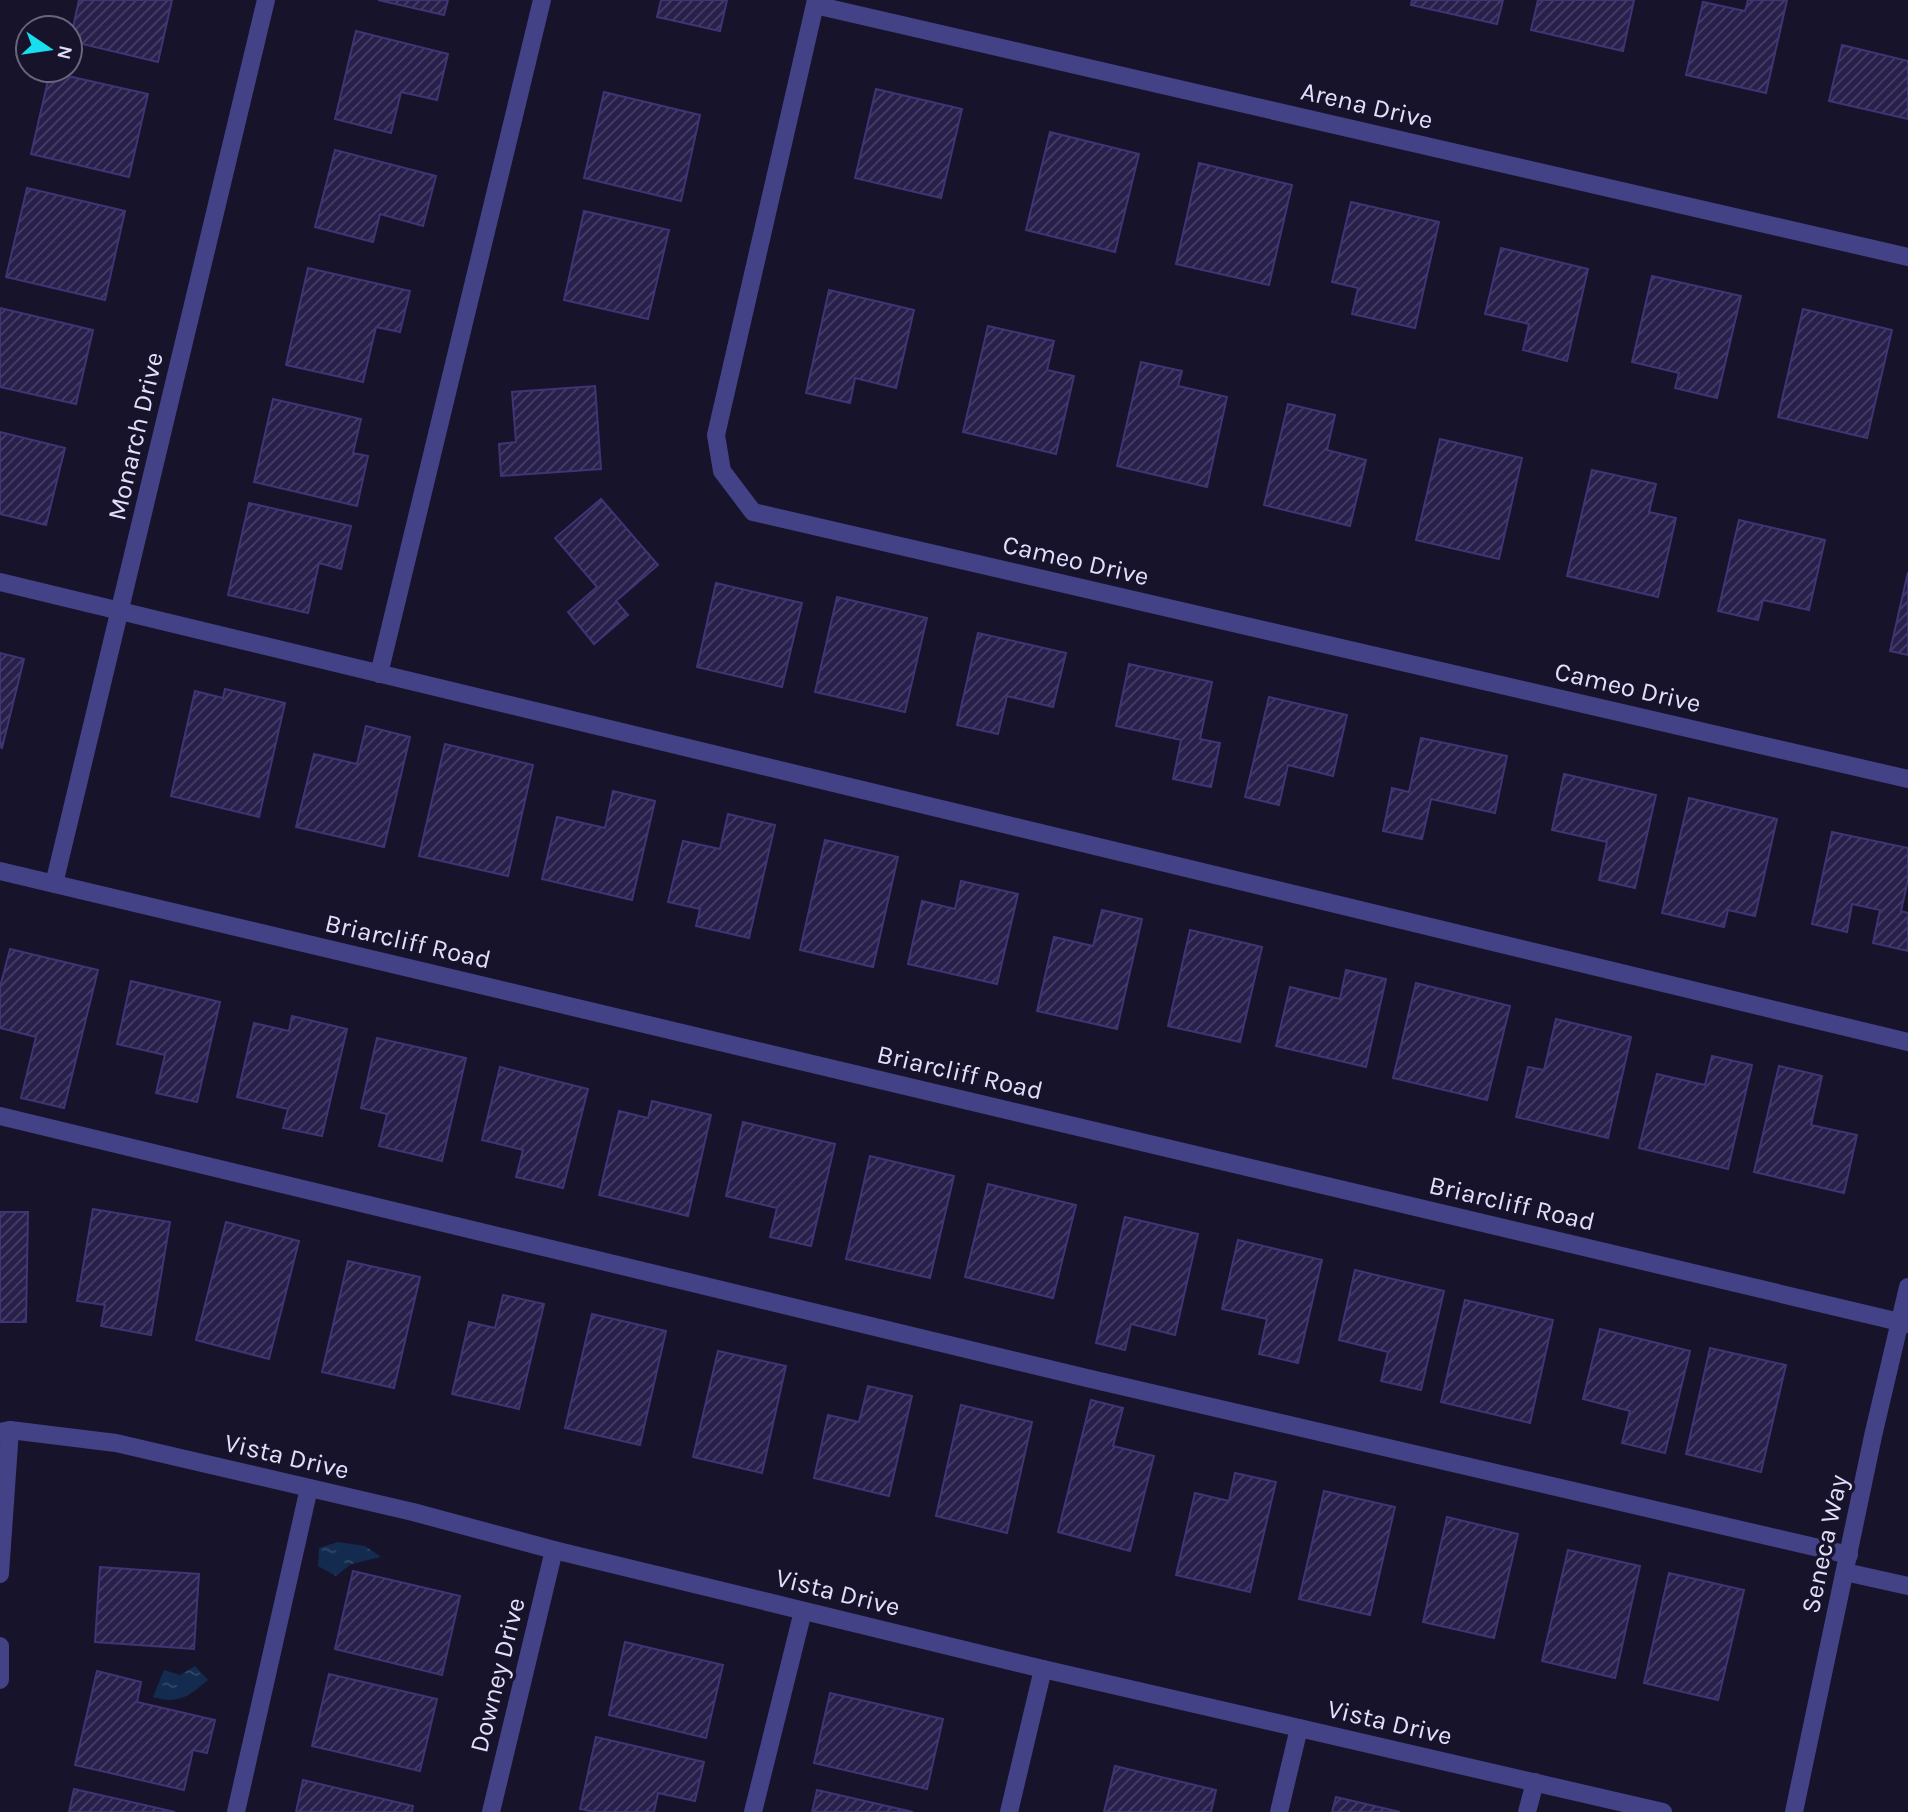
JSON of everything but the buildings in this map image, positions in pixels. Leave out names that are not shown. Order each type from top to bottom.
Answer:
[{"type":"street","name":"Monarch Drive","points":[[54,884],[266,0]]},
{"type":"street","points":[[379,674],[542,0]]},
{"type":"street","name":"Arena Drive","points":[[816,2],[1908,257]]},
{"type":"street","name":"Cameo Drive","points":[[816,2],[716,435],[722,471],[753,512],[1908,779]]},
{"type":"street","points":[[0,582],[1908,1042]]},
{"type":"street","name":"Briarcliff Road","points":[[0,871],[1904,1323]]},
{"type":"street","points":[[0,1116],[1847,1564],[1908,1586]]},
{"type":"street","name":"Seneca Way","points":[[1794,1812],[1847,1564],[1904,1323],[1908,1287]]},
{"type":"street","points":[[0,1574],[5,1431]]},
{"type":"street","name":"Vista Drive","points":[[5,1431],[116,1443],[413,1512],[554,1550],[1043,1669],[1663,1812]]},
{"type":"street","points":[[236,1812],[309,1488]]},
{"type":"street","name":"Downey Drive","points":[[491,1812],[554,1550]]},
{"type":"street","points":[[753,1812],[803,1611]]},
{"type":"street","points":[[0,1646],[0,1680]]},
{"type":"street","points":[[1009,1812],[1043,1669]]},
{"type":"street","points":[[1279,1812],[1299,1728]]},
{"type":"street","points":[[1527,1812],[1535,1782]]},
{"type":"water","points":[[338,1542],[365,1546],[381,1557],[351,1564],[336,1576],[318,1566],[319,1548]]},
{"type":"water","points":[[195,1666],[208,1680],[195,1691],[183,1698],[169,1700],[153,1697],[164,1670],[180,1675]]}]
